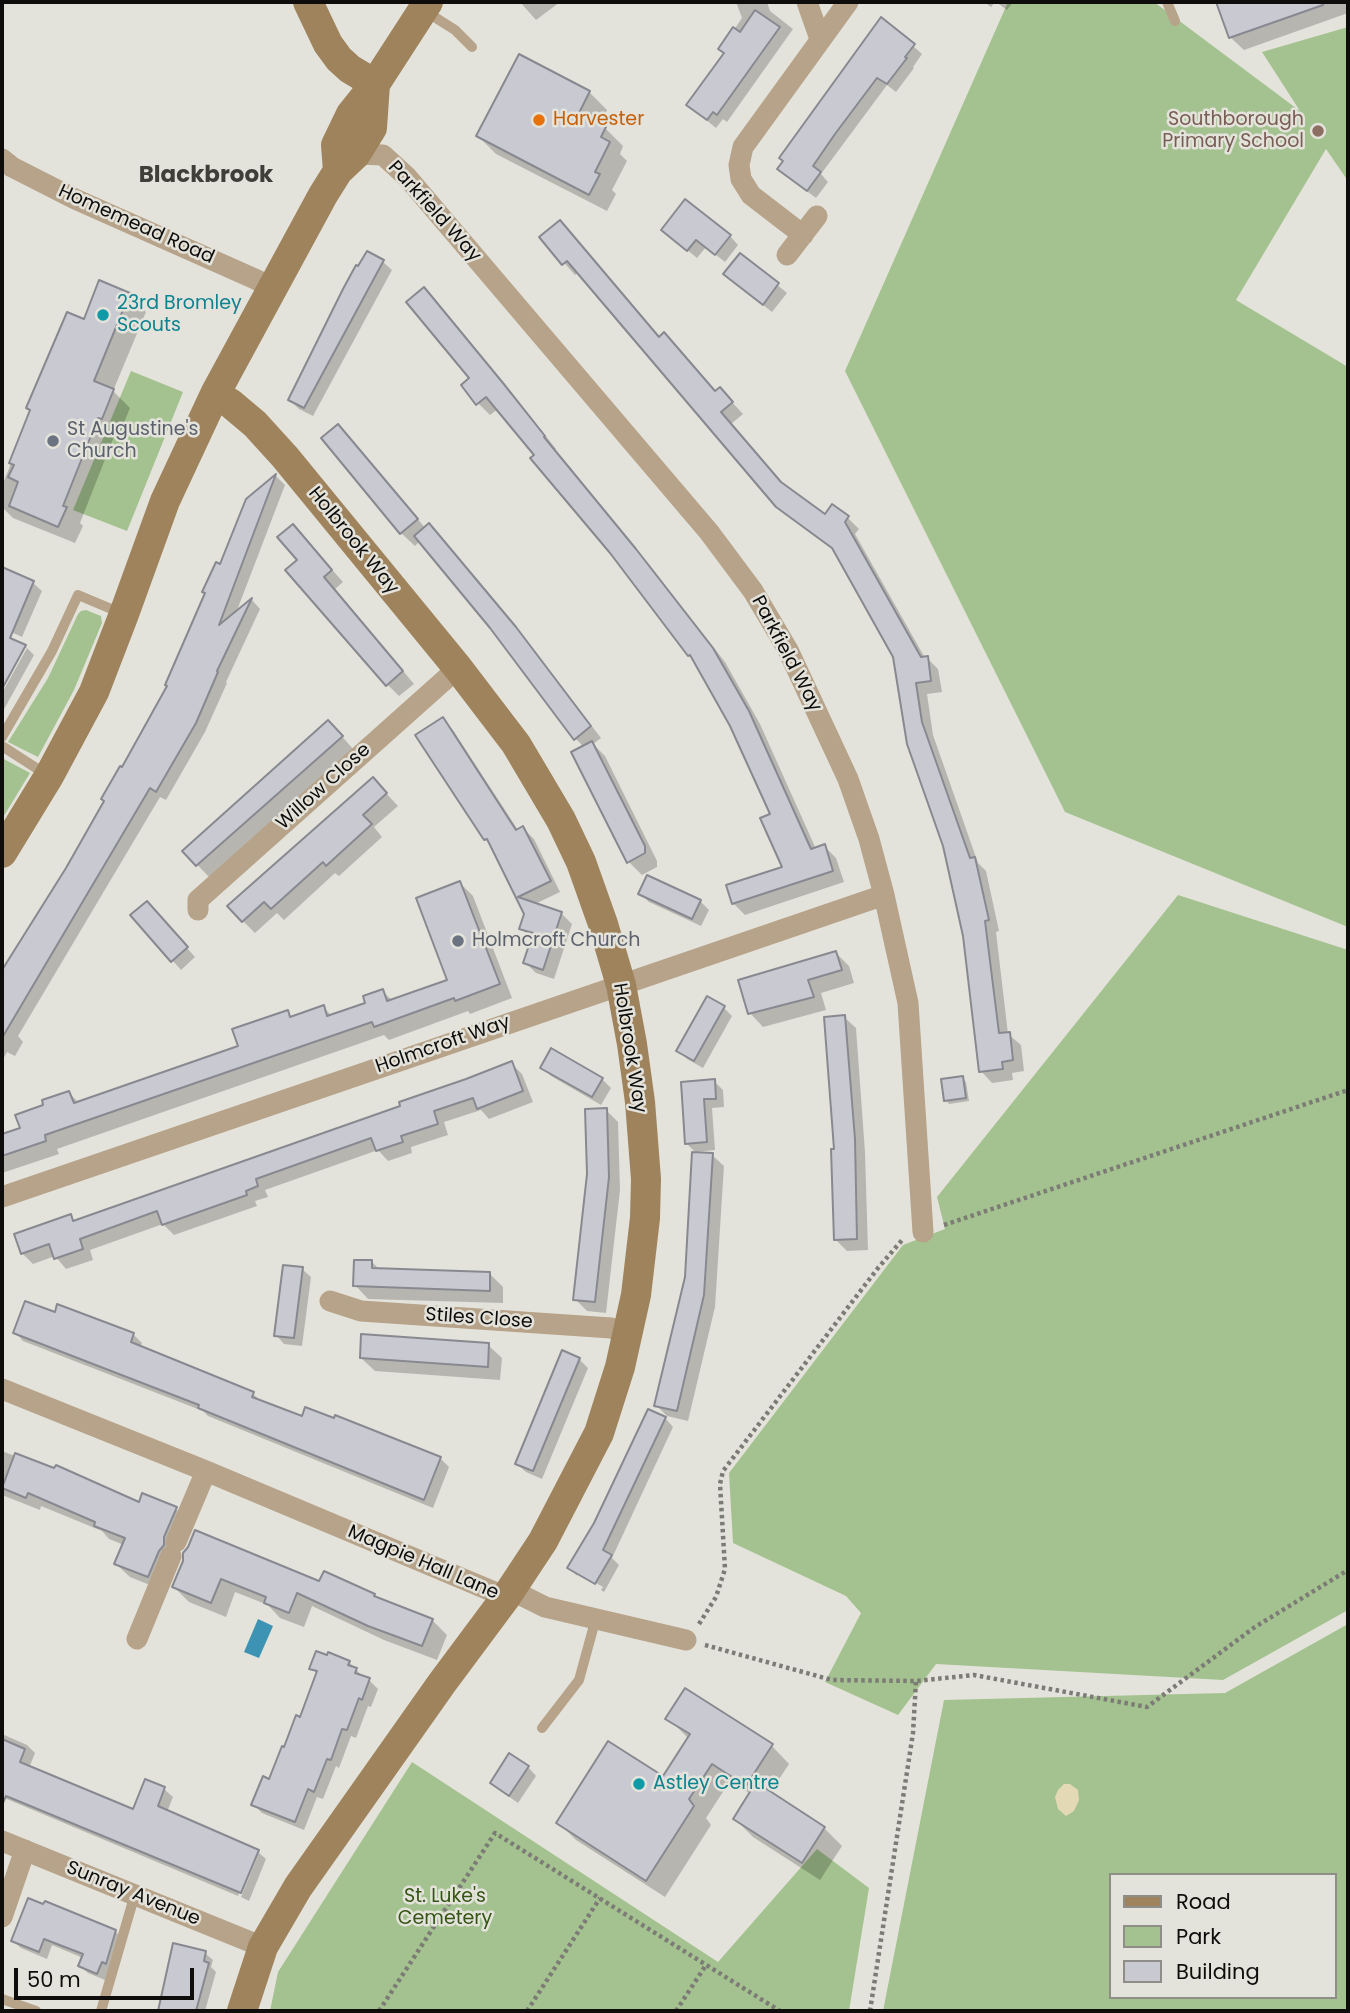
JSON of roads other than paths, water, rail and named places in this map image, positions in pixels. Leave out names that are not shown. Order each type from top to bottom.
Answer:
[{"type":"street","points":[[308,2],[338,59],[375,84]]},
{"type":"street","points":[[807,2],[820,39]]},
{"type":"street","points":[[803,235],[751,195],[741,179],[739,165],[743,147],[848,2]]},
{"type":"street","points":[[2,853],[49,776],[94,692],[165,501],[215,394],[272,288],[359,160],[336,145],[351,114],[375,84],[425,6]]},
{"type":"street","name":"Parkfield Way","points":[[375,84],[384,124],[359,160],[407,177],[430,203],[709,532],[753,591],[788,650],[848,779],[869,839],[884,895],[908,1003],[923,1232]]},
{"type":"street","name":"Homemead Road","points":[[2,159],[12,167],[75,199],[272,288]]},
{"type":"street","points":[[787,255],[817,216]]},
{"type":"street","name":"Holbrook Way","points":[[215,394],[254,424],[285,457],[458,668],[516,744],[561,820],[581,862],[621,985],[640,1102],[646,1180],[642,1257],[629,1334],[599,1433],[543,1541],[510,1591]]},
{"type":"street","name":"Willow Close","points":[[198,910],[198,900],[458,668]]},
{"type":"street","name":"Holmcroft Way","points":[[2,1197],[884,895]]},
{"type":"street","name":"Stiles Close","points":[[330,1301],[361,1311],[611,1328],[629,1334]]},
{"type":"street","name":"Magpie Hall Lane","points":[[2,1389],[521,1595],[531,1602],[686,1640]]},
{"type":"street","points":[[137,1639],[206,1471]]},
{"type":"street","name":"Magpie Hall Lane","points":[[242,2011],[263,1947],[298,1887],[510,1591]]},
{"type":"street","name":"Sunray Avenue","points":[[2,1841],[263,1947]]},
{"type":"street","points":[[2,1917],[25,1850]]},
{"type":"lane","points":[[1167,2],[1175,22]]},
{"type":"lane","points":[[425,6],[472,47]]},
{"type":"lane","points":[[2,737],[52,651],[78,595],[124,614]]},
{"type":"lane","points":[[2,746],[49,776]]},
{"type":"lane","points":[[542,1728],[579,1680],[596,1618]]},
{"type":"lane","points":[[101,2011],[135,1894]]},
{"type":"lane","points":[[2,1999],[36,2011]]},
{"type":"water","points":[[258,1619],[273,1626],[259,1658],[244,1652]]},
{"type":"place","name":"Harvester","points":[[539,120]]},
{"type":"place","name":"Southborough Primary School","points":[[1318,131]]},
{"type":"place","name":"23rd Bromley Scouts","points":[[103,315]]},
{"type":"place","name":"St Augustine's Church","points":[[53,441]]},
{"type":"place","name":"Holmcroft Church","points":[[458,941]]},
{"type":"place","name":"Astley Centre","points":[[639,1784]]},
{"type":"district","name":"Blackbrook","points":[[206,176]]},
{"type":"park label","name":"St. Luke's Cemetery","points":[[445,1908]]}]
